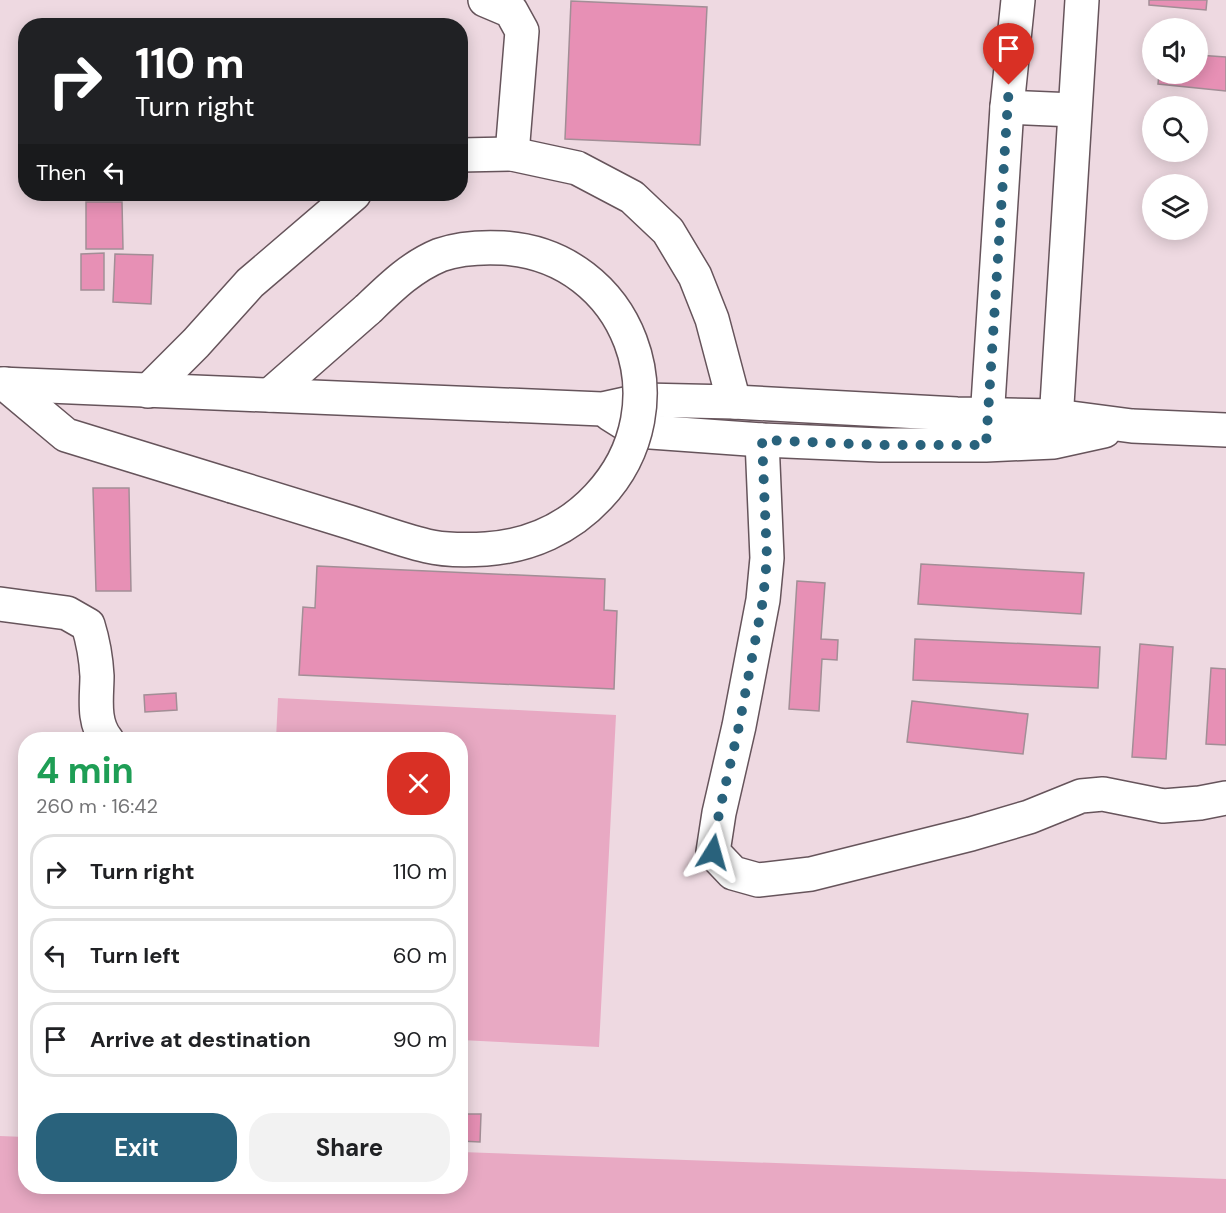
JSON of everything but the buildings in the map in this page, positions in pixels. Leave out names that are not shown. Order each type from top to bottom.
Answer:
[{"type":"street","points":[[485,0],[511,11],[522,30],[512,154]]},
{"type":"street","points":[[987,430],[1007,107],[1018,0]]},
{"type":"street","points":[[1055,429],[1082,0]]},
{"type":"street","points":[[1007,107],[1074,110]]},
{"type":"street","points":[[468,155],[512,154],[577,168],[632,197],[668,231],[695,276],[712,319],[734,402]]},
{"type":"street","points":[[148,391],[196,343],[250,283],[346,201]]},
{"type":"street","points":[[2,384],[66,435],[430,547],[487,549],[527,542],[555,531],[584,513],[610,485],[632,448],[640,414],[641,387],[637,357],[621,321],[599,291],[563,263],[522,249],[481,246],[442,255],[406,273],[270,395]]},
{"type":"street","points":[[2,384],[602,409],[643,400],[830,406],[987,430]]},
{"type":"street","points":[[829,443],[830,406]]},
{"type":"street","points":[[602,409],[637,431],[829,443],[987,430],[1132,426],[1226,430]]},
{"type":"street","points":[[762,440],[767,558],[763,600],[713,852],[734,873],[758,880],[811,874],[971,834],[1029,817],[1081,796],[1103,795],[1163,806],[1226,798]]},
{"type":"street","points":[[0,604],[68,613],[88,625],[94,644],[97,676],[96,704],[98,722],[102,732]]},
{"type":"shaded area","points":[[278,698],[616,715],[599,1047],[468,1040],[468,732],[276,732]]},
{"type":"shaded area","points":[[0,1136],[18,1137],[18,1194],[468,1194],[468,1152],[1226,1179],[1226,1213],[0,1213]]},
{"type":"route","points":[[713,852],[763,600],[767,558],[762,440],[880,445],[986,445],[1009,85]]}]
